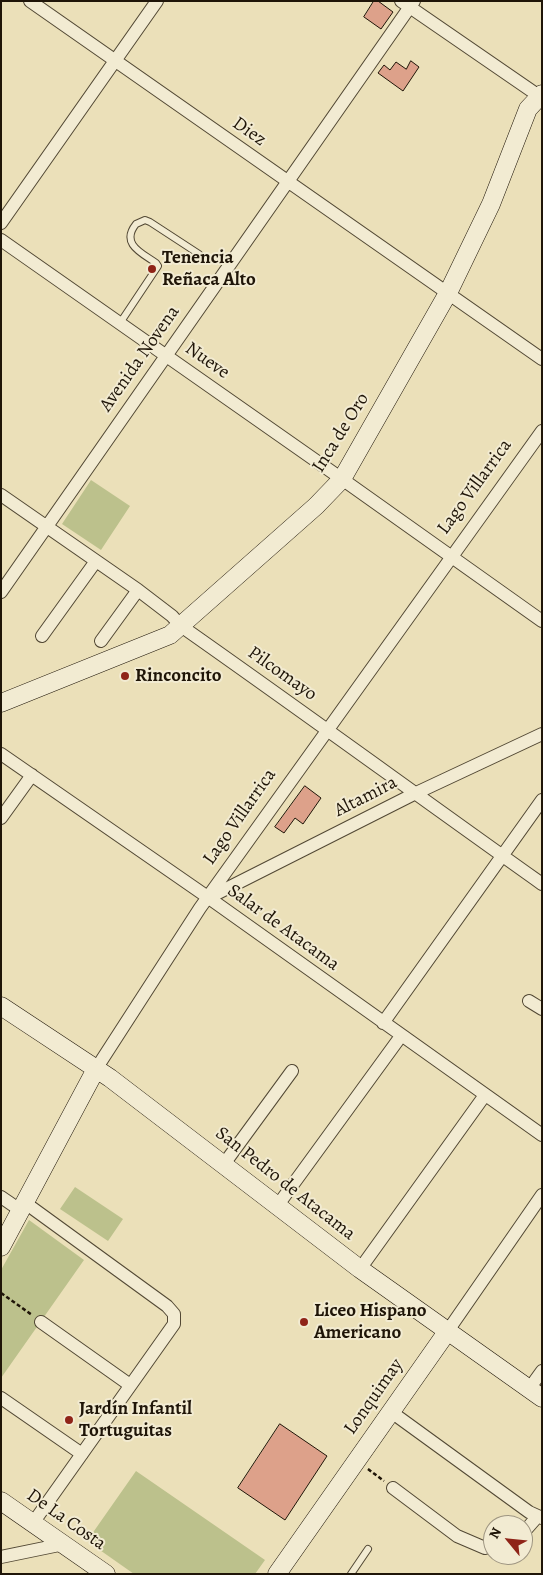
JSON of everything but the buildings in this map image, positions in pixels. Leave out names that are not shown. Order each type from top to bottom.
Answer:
[{"type":"street","name":"Diez","points":[[30,1],[542,359]]},
{"type":"street","points":[[1,223],[157,1]]},
{"type":"street","points":[[408,3],[541,96]]},
{"type":"street","name":"Avenida Novena","points":[[1,592],[288,182],[408,3]]},
{"type":"street","name":"Inca de Oro","points":[[1,703],[170,635],[316,506],[342,478],[448,294],[491,204],[528,109],[541,96]]},
{"type":"street","name":"Nueve","points":[[1,240],[342,478],[450,558],[542,622]]},
{"type":"street","name":"Lago Villarrica","points":[[1,1247],[96,1069],[200,908],[542,431]]},
{"type":"street","name":"Pilcomayo","points":[[1,495],[138,590],[172,616],[181,626],[542,884]]},
{"type":"street","points":[[42,636],[96,561]]},
{"type":"street","points":[[101,641],[138,590]]},
{"type":"street","name":"Altamira","points":[[209,898],[414,794],[542,734]]},
{"type":"street","name":"Salar de Atacama","points":[[1,754],[209,898],[382,1023],[542,1135]]},
{"type":"street","points":[[1,818],[32,775]]},
{"type":"street","points":[[382,1023],[542,800]]},
{"type":"street","points":[[529,1001],[542,1009]]},
{"type":"street","name":"San Pedro de Atacama","points":[[1,1006],[96,1069],[224,1164],[360,1269],[535,1393]]},
{"type":"street","points":[[278,1205],[401,1036]]},
{"type":"street","points":[[224,1164],[292,1071]]},
{"type":"street","points":[[360,1269],[485,1095]]},
{"type":"street","name":"Lonquimay","points":[[276,1574],[542,1195]]},
{"type":"street","points":[[1,1197],[22,1206],[167,1306],[174,1314],[174,1324],[33,1524]]},
{"type":"street","points":[[42,1322],[130,1385]]},
{"type":"street","points":[[535,1393],[542,1371]]},
{"type":"street","points":[[1,1398],[82,1454]]},
{"type":"street","points":[[390,1411],[540,1517]]},
{"type":"street","points":[[393,1488],[457,1536],[483,1547]]},
{"type":"street","name":"De La Costa","points":[[1,1501],[106,1574]]},
{"type":"street","points":[[1,1557],[64,1544]]},
{"type":"lane","points":[[120,323],[158,266],[134,247],[130,240],[130,233],[136,224],[145,220],[150,222],[200,254]]},
{"type":"lane","points":[[351,1574],[368,1549]]},
{"type":"path","points":[[1,1293],[42,1322]]},
{"type":"path","points":[[356,1460],[374,1474]]},
{"type":"path","points":[[356,1460],[393,1488]]},
{"type":"green space","points":[[91,480],[130,506],[101,550],[62,524]]},
{"type":"green space","points":[[75,1187],[123,1219],[108,1241],[60,1209]]},
{"type":"green space","points":[[29,1220],[84,1260],[1,1378],[1,1270]]},
{"type":"green space","points":[[136,1471],[265,1560],[255,1574],[134,1574],[87,1541]]},
{"type":"place","name":"Tenencia Reñaca Alto","points":[[152,269]]},
{"type":"place","name":"Rinconcito","points":[[125,676]]},
{"type":"place","name":"Liceo Hispano Americano","points":[[304,1322]]},
{"type":"place","name":"Jardín Infantil Tortuguitas","points":[[69,1420]]}]
